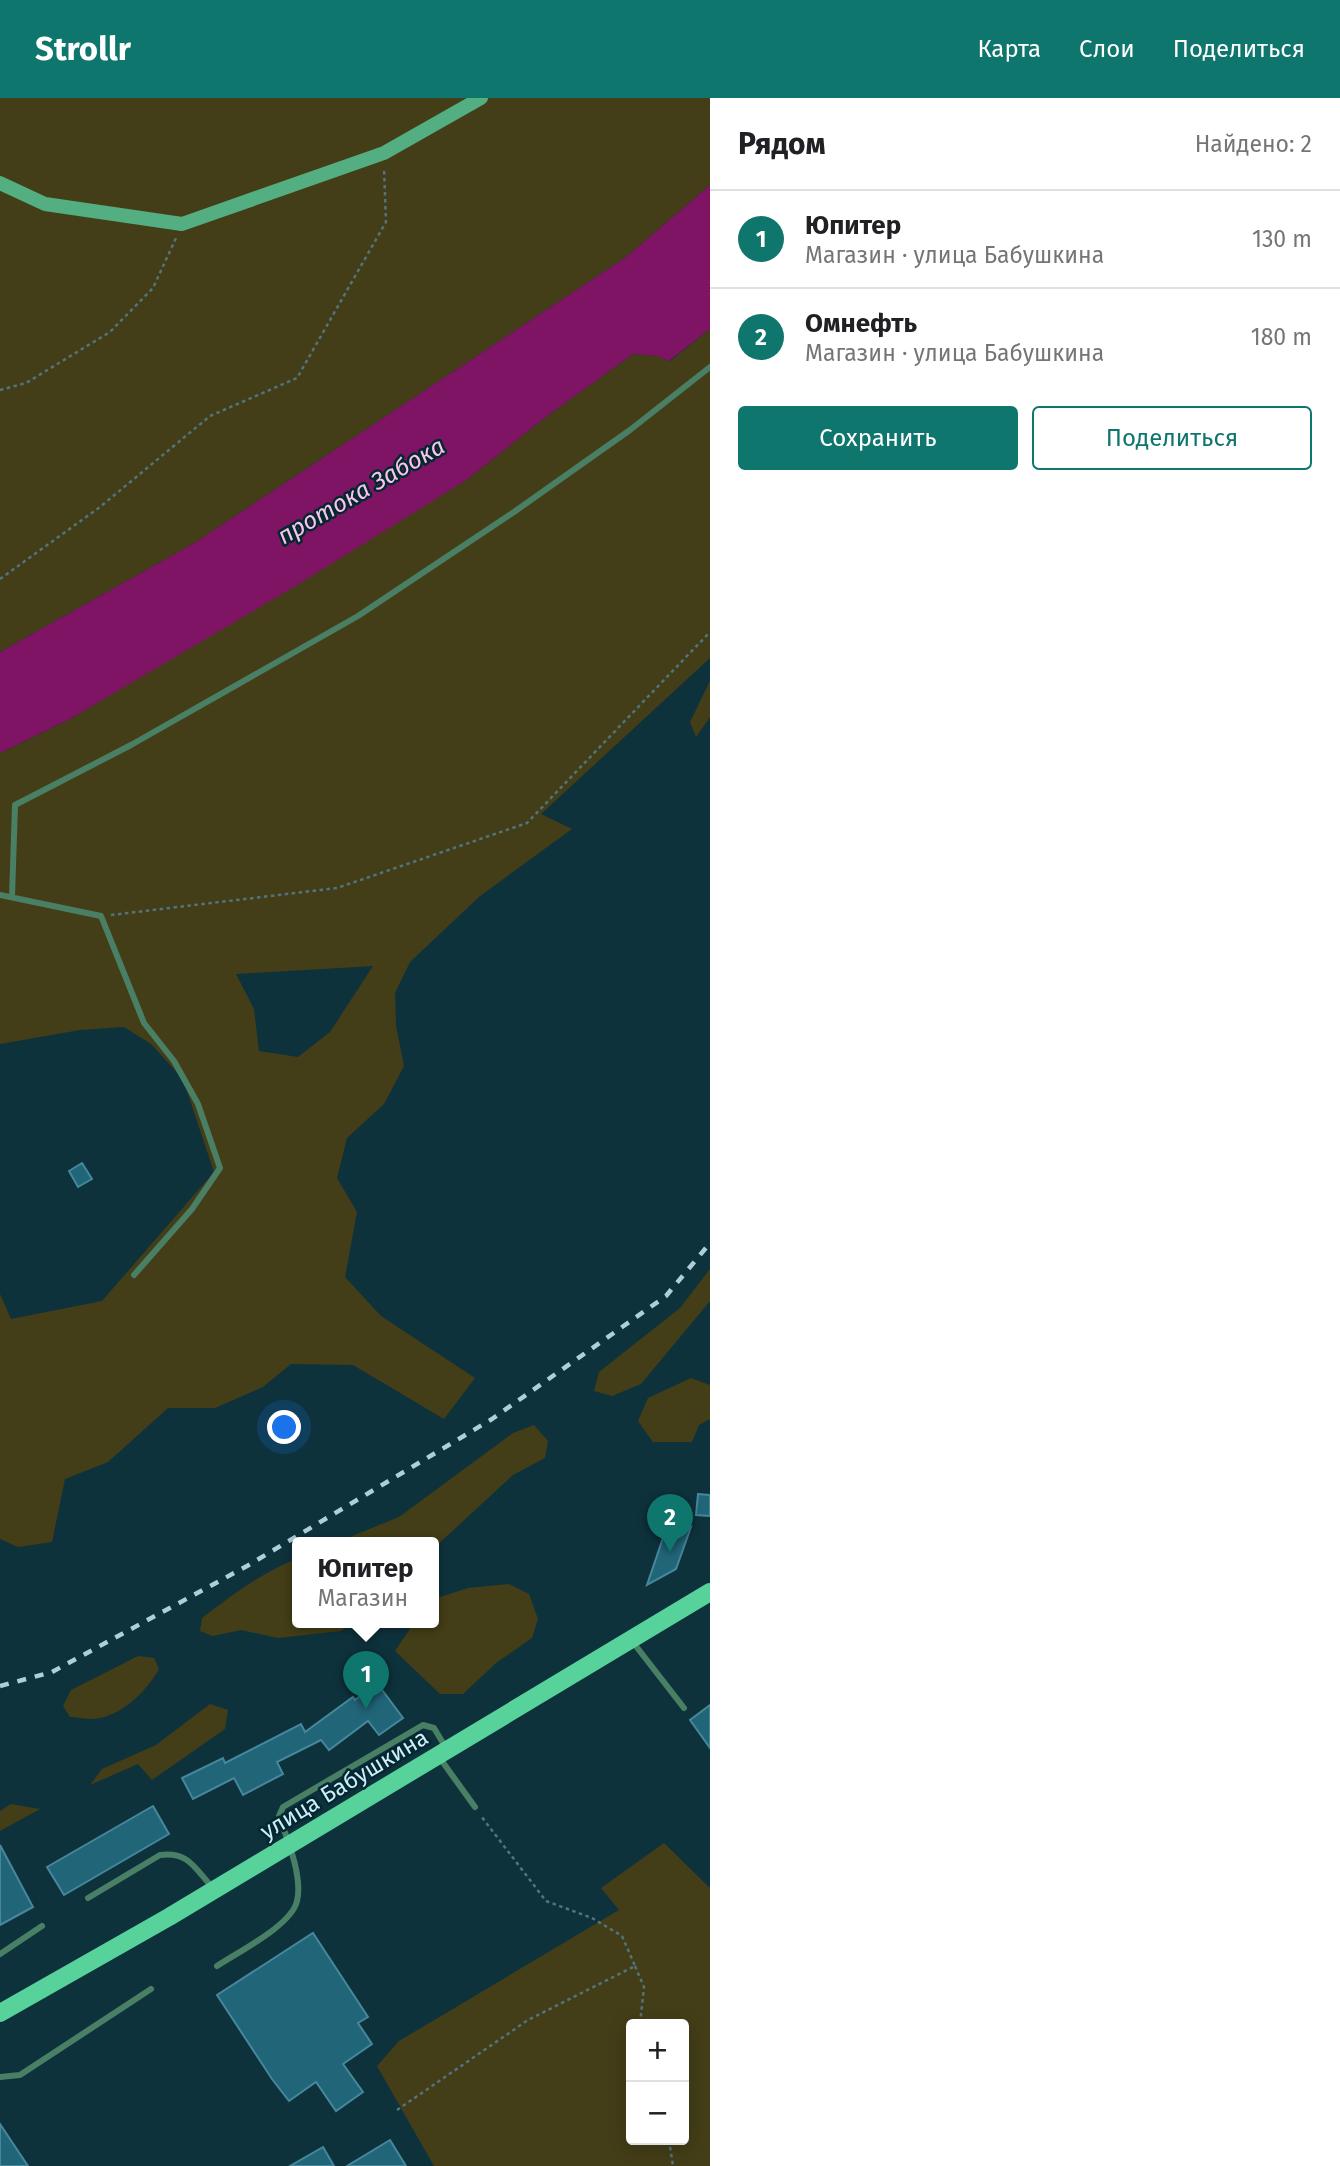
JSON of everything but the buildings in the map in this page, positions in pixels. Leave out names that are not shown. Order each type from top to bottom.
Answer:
[{"type":"main road","name":"улица Бабушкина","points":[[0,2014],[215,1890],[710,1592]]},
{"type":"street","points":[[0,183],[46,205],[182,224],[384,153],[481,98]]},
{"type":"lane","points":[[12,897],[15,805],[131,745],[358,616],[556,483],[630,430],[710,367]]},
{"type":"lane","points":[[0,895],[101,916],[144,1023],[174,1060],[198,1104],[220,1168],[191,1209],[134,1275]]},
{"type":"lane","points":[[631,1639],[684,1708]]},
{"type":"lane","points":[[217,1966],[287,1919],[297,1901],[296,1875],[279,1815],[283,1807],[423,1725],[434,1728],[443,1753],[475,1807]]},
{"type":"lane","points":[[88,1898],[160,1854],[173,1853],[184,1856],[215,1890]]},
{"type":"lane","points":[[0,1954],[42,1926]]},
{"type":"lane","points":[[0,2077],[20,2075],[151,1989]]},
{"type":"path","points":[[0,579],[100,507],[210,416],[297,378],[386,222],[384,153]]},
{"type":"path","points":[[0,390],[26,383],[110,332],[153,288],[182,224]]},
{"type":"path","points":[[101,916],[337,888],[527,823],[710,632]]},
{"type":"path","points":[[475,1807],[546,1901],[592,1918],[622,1936],[645,1987],[641,2019]]},
{"type":"path","points":[[397,2110],[528,2020],[635,1966]]},
{"type":"path","points":[[670,2145],[673,2166]]},
{"type":"shaded area","points":[[0,98],[710,98],[710,185],[626,257],[196,542],[0,652]]},
{"type":"shaded area","points":[[710,329],[710,658],[541,814],[572,829],[480,896],[410,962],[395,993],[396,1026],[404,1066],[384,1104],[347,1138],[337,1178],[357,1212],[345,1277],[381,1316],[475,1378],[444,1419],[353,1365],[291,1364],[263,1387],[215,1408],[168,1408],[108,1462],[65,1479],[52,1542],[18,1547],[0,1539],[0,1294],[11,1319],[102,1301],[214,1172],[183,1079],[151,1044],[124,1027],[80,1030],[0,1044],[0,753],[70,719],[465,481],[546,417],[633,354],[657,356],[670,361]],"holes":[[[373,966],[330,1032],[298,1057],[259,1051],[254,1009],[236,974]]]},
{"type":"shaded area","points":[[710,681],[710,717],[696,737],[690,722]]},
{"type":"shaded area","points":[[710,1269],[710,1301],[641,1384],[612,1396],[594,1391],[599,1372],[680,1308]]},
{"type":"shaded area","points":[[691,1378],[710,1385],[710,1419],[699,1425],[692,1442],[653,1442],[638,1421],[648,1398]]},
{"type":"shaded area","points":[[534,1425],[548,1441],[545,1458],[513,1475],[439,1543],[439,1537],[350,1537],[399,1517],[513,1433]]},
{"type":"shaded area","points":[[292,1561],[292,1628],[345,1628],[341,1631],[278,1638],[241,1630],[213,1636],[200,1631],[202,1618],[213,1609],[260,1577]]},
{"type":"shaded area","points":[[509,1584],[529,1594],[538,1619],[532,1638],[496,1663],[463,1694],[440,1694],[395,1651],[411,1628],[439,1628],[439,1597],[468,1588]]},
{"type":"shaded area","points":[[138,1656],[154,1658],[159,1669],[132,1702],[103,1717],[70,1717],[63,1706],[71,1690]]},
{"type":"shaded area","points":[[210,1704],[228,1710],[225,1729],[152,1780],[138,1764],[90,1785],[102,1769],[156,1745]]},
{"type":"shaded area","points":[[11,1804],[40,1809],[0,1831],[0,1811]]},
{"type":"shaded area","points":[[664,1843],[710,1888],[710,2166],[434,2166],[377,2066],[399,2041],[619,1910],[601,1888]]},
{"type":"water","name":"протока Забока","points":[[710,185],[710,329],[669,361],[657,356],[633,354],[546,417],[465,481],[294,587],[70,719],[0,753],[0,652],[196,542],[626,257]]},
{"type":"railway","points":[[295,1537],[492,1419],[666,1296],[710,1243]]},
{"type":"railway","points":[[0,1686],[52,1672],[292,1539]]},
{"type":"place","name":"Омнефть","points":[[670,1552]]},
{"type":"place","name":"Юпитер","points":[[366,1709]]}]
